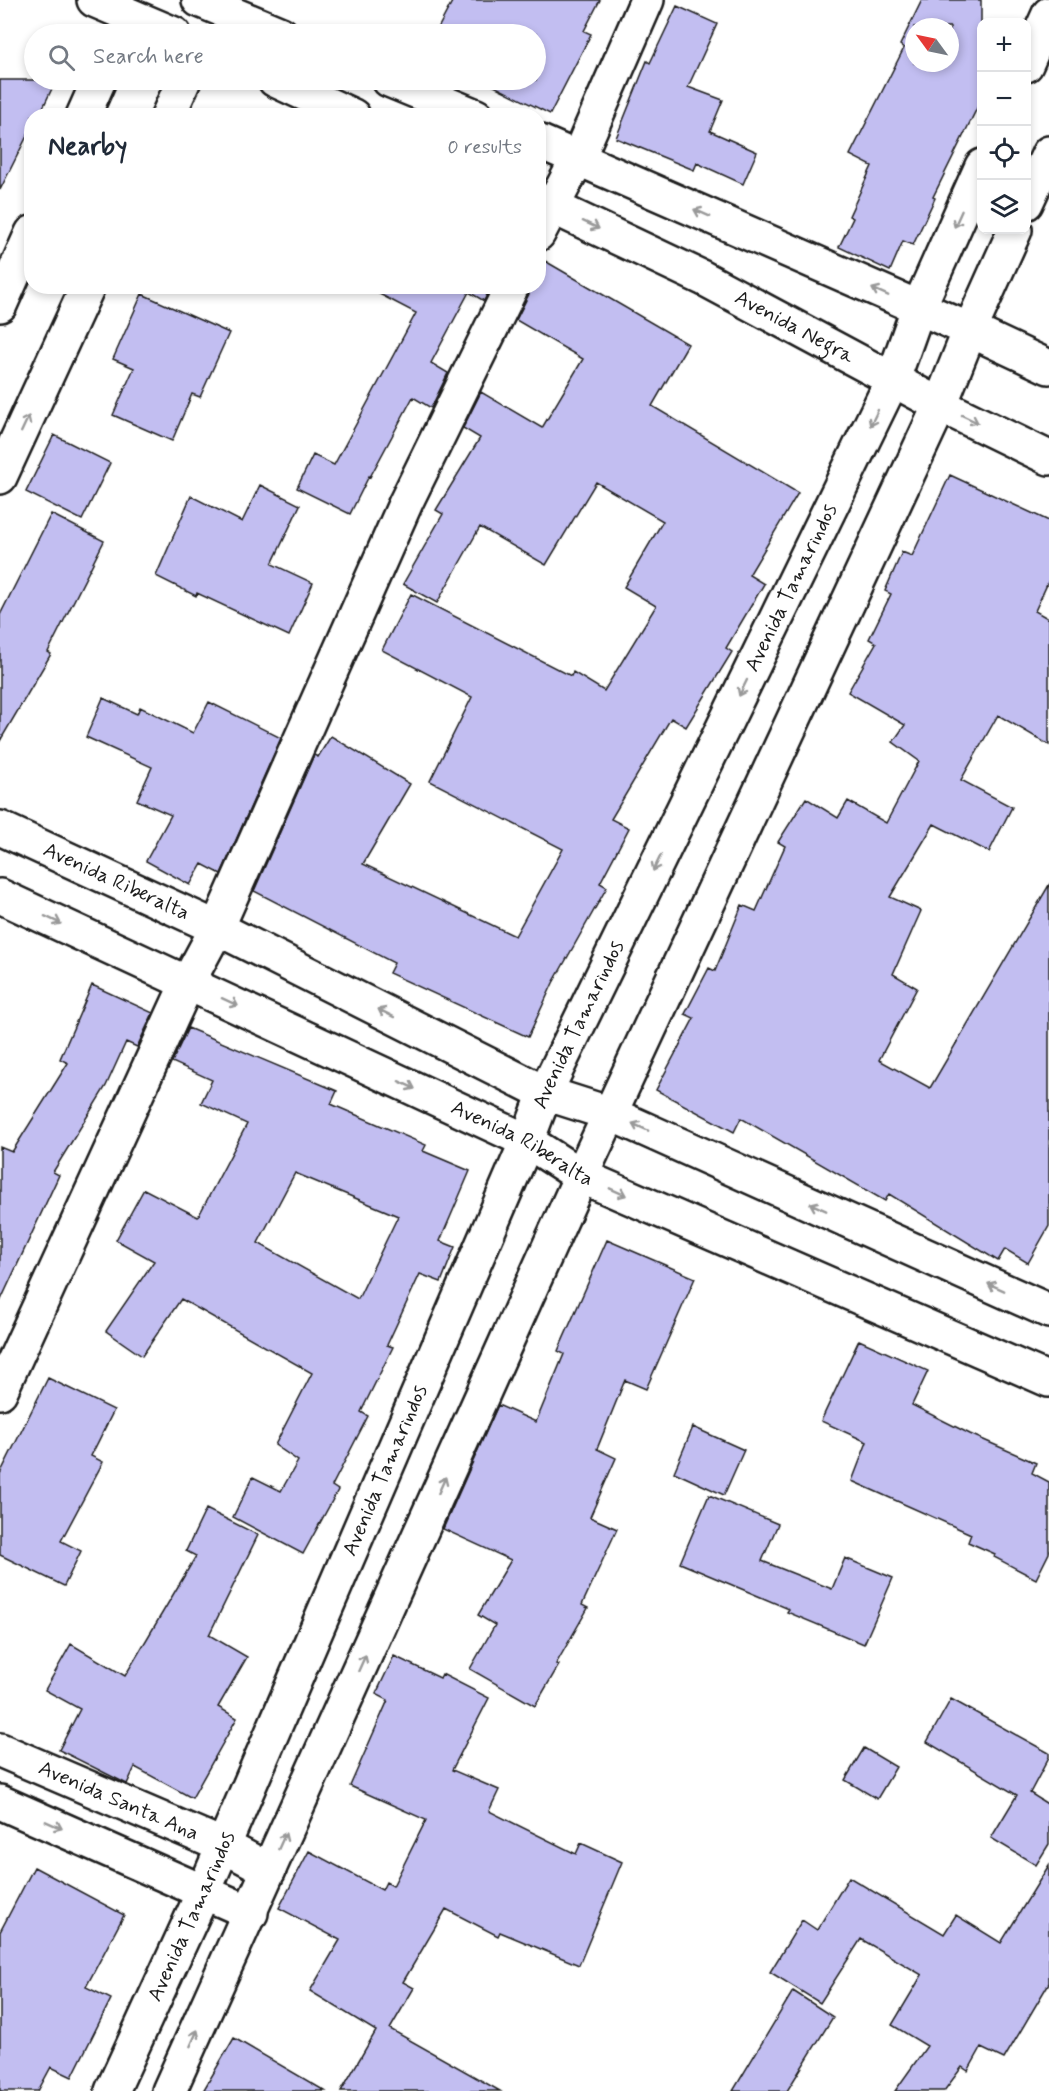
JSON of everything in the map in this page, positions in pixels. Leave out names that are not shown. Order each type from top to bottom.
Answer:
[{"type":"street","points":[[94,0],[148,24]]},
{"type":"street","points":[[546,208],[578,158],[647,0]]},
{"type":"street","points":[[211,11],[251,24]]},
{"type":"street","points":[[1031,54],[1049,14]]},
{"type":"street","points":[[87,108],[95,90]]},
{"type":"street","points":[[172,108],[180,90]]},
{"type":"street","points":[[296,90],[335,108]]},
{"type":"street","points":[[413,90],[457,108]]},
{"type":"street","points":[[546,144],[970,330],[1049,367]]},
{"type":"street","points":[[1031,192],[1049,153]]},
{"type":"street","name":"Avenida Tamarindos","points":[[112,2091],[224,1846],[527,1141],[545,1093],[893,379],[918,309],[977,175]]},
{"type":"street","name":"Avenida Negra","points":[[546,214],[703,278],[940,405],[1049,458]]},
{"type":"street","points":[[169,2091],[251,1913],[580,1176],[940,405],[970,330],[1013,234]]},
{"type":"street","points":[[0,305],[24,251]]},
{"type":"street","points":[[0,477],[84,294]]},
{"type":"street","points":[[0,1392],[188,982],[217,928],[406,502],[508,294]]},
{"type":"street","name":"Avenida Riberalta","points":[[0,828],[217,928],[545,1093],[610,1114],[1049,1311]]},
{"type":"street","name":"Avenida Riberalta","points":[[0,896],[527,1141],[580,1176],[1049,1380]]},
{"type":"street","name":"Avenida Santa Ana","points":[[0,1750],[224,1846],[269,1870]]},
{"type":"street","points":[[0,1802],[251,1913]]},
{"type":"building","points":[[453,0],[600,0],[584,31],[591,34],[550,114],[546,112],[546,108],[538,108],[502,90],[546,90],[546,24],[440,24]]},
{"type":"building","points":[[922,0],[981,0],[981,18],[977,18],[977,108],[933,197],[935,198],[913,245],[903,241],[890,271],[839,247],[853,218],[849,216],[872,166],[850,155],[904,48],[900,45],[905,35],[905,72],[959,72],[959,18],[913,18]]},
{"type":"building","points":[[677,6],[717,24],[688,87],[723,100],[710,131],[757,152],[743,184],[697,163],[694,170],[616,138],[647,61],[650,63]]},
{"type":"building","points":[[0,80],[24,80],[24,90],[51,90],[43,108],[24,108],[24,142],[0,190]]},
{"type":"building","points":[[546,262],[688,344],[652,406],[798,493],[749,575],[764,584],[726,648],[732,652],[686,727],[671,718],[611,819],[629,828],[600,883],[607,887],[553,983],[528,1037],[389,973],[394,963],[254,891],[314,755],[318,757],[331,736],[410,784],[363,864],[515,936],[563,849],[430,781],[472,697],[382,650],[411,594],[571,676],[573,672],[604,691],[656,606],[624,587],[663,521],[596,482],[546,565],[480,527],[437,603],[403,584],[443,514],[436,510],[480,438],[463,428],[481,392],[542,428],[583,359],[516,320],[529,294],[546,294]]},
{"type":"building","points":[[142,294],[229,333],[200,397],[192,394],[172,441],[113,415],[134,368],[113,359]]},
{"type":"building","points":[[379,294],[468,294],[431,363],[448,373],[431,408],[413,397],[350,514],[297,488],[313,455],[334,465],[416,313]]},
{"type":"building","points":[[472,294],[487,294],[484,301]]},
{"type":"building","points":[[54,435],[110,463],[82,520],[26,492]]},
{"type":"building","points":[[950,475],[1049,521],[1049,580],[1035,611],[1049,619],[1049,745],[998,715],[961,780],[1012,807],[989,852],[934,824],[890,897],[921,911],[893,974],[917,988],[879,1060],[930,1088],[1049,885],[1049,1226],[1028,1263],[1005,1249],[998,1261],[889,1194],[885,1201],[741,1118],[734,1132],[656,1090],[694,1018],[685,1014],[709,968],[715,971],[742,905],[756,911],[785,846],[778,842],[806,798],[838,818],[848,801],[886,823],[919,761],[893,742],[905,725],[848,692],[876,643],[869,639],[891,594],[885,591],[902,552],[912,556]]},
{"type":"building","points":[[260,485],[300,505],[272,564],[313,583],[289,636],[156,576],[191,496],[242,522]]},
{"type":"building","points":[[51,514],[104,541],[48,652],[51,654],[0,741],[0,615]]},
{"type":"building","points":[[103,698],[137,714],[140,707],[193,733],[209,702],[281,738],[221,874],[202,864],[190,885],[146,861],[171,815],[137,800],[152,767],[86,737]]},
{"type":"building","points":[[92,985],[153,1013],[137,1047],[126,1042],[106,1086],[53,1172],[59,1175],[0,1302],[0,1147],[12,1152],[68,1063],[60,1059]]},
{"type":"building","points":[[188,1028],[337,1091],[331,1104],[426,1145],[423,1151],[470,1171],[440,1241],[455,1247],[441,1282],[420,1274],[387,1345],[393,1347],[361,1412],[368,1416],[332,1486],[338,1490],[303,1554],[233,1517],[253,1477],[281,1491],[298,1461],[275,1445],[312,1373],[181,1299],[142,1356],[106,1331],[154,1261],[116,1240],[144,1189],[198,1217],[247,1124],[201,1103],[212,1080],[172,1062]],"holes":[[[295,1173],[398,1216],[358,1299],[258,1243]]]},
{"type":"building","points":[[607,1240],[695,1278],[646,1389],[625,1380],[597,1449],[616,1458],[590,1517],[617,1529],[582,1605],[588,1608],[535,1706],[470,1669],[495,1625],[478,1615],[511,1560],[443,1529],[498,1405],[536,1422],[564,1354],[558,1351]]},
{"type":"building","points":[[859,1340],[928,1371],[912,1405],[1036,1463],[1032,1473],[1049,1482],[1049,1553],[1036,1579],[994,1557],[995,1554],[968,1542],[971,1534],[852,1481],[867,1442],[821,1421]]},
{"type":"building","points":[[48,1378],[114,1410],[91,1456],[103,1462],[61,1541],[81,1551],[64,1586],[0,1555],[0,1474]]},
{"type":"building","points":[[693,1427],[744,1450],[724,1495],[674,1472]]},
{"type":"building","points":[[709,1495],[778,1524],[762,1561],[832,1589],[845,1558],[893,1578],[864,1644],[787,1612],[789,1609],[680,1563]]},
{"type":"building","points":[[206,1509],[258,1535],[209,1635],[247,1657],[218,1707],[237,1718],[192,1798],[135,1767],[127,1784],[59,1750],[80,1709],[45,1690],[71,1644],[125,1676],[196,1556],[186,1551]]},
{"type":"building","points":[[394,1656],[440,1678],[442,1674],[489,1698],[452,1770],[499,1790],[489,1811],[576,1854],[581,1843],[622,1862],[579,1965],[500,1932],[498,1936],[446,1909],[403,1982],[414,1988],[390,2029],[500,2091],[341,2091],[376,2031],[310,1991],[340,1940],[279,1908],[309,1851],[382,1890],[386,1882],[393,1886],[426,1820],[350,1786],[388,1700],[376,1694]]},
{"type":"building","points":[[951,1699],[1049,1753],[1030,1793],[1049,1805],[1049,1844],[1036,1865],[991,1838],[1017,1795],[927,1742]]},
{"type":"building","points":[[864,1748],[896,1767],[877,1799],[845,1780]]},
{"type":"building","points":[[1049,1865],[1049,1983],[1004,2059],[981,2048],[968,2071],[962,2067],[944,2091],[895,2091],[927,2046],[892,2025],[922,1975],[861,1939],[820,2003],[770,1972],[802,1920],[817,1930],[849,1877],[944,1934],[956,1915],[1001,1943]]},
{"type":"building","points":[[34,1867],[124,1915],[86,1987],[111,1999],[72,2077],[51,2067],[38,2091],[0,2091],[0,1932]]},
{"type":"building","points":[[793,1991],[833,2017],[787,2091],[733,2091]]},
{"type":"building","points":[[234,2038],[325,2091],[203,2091]]}]
